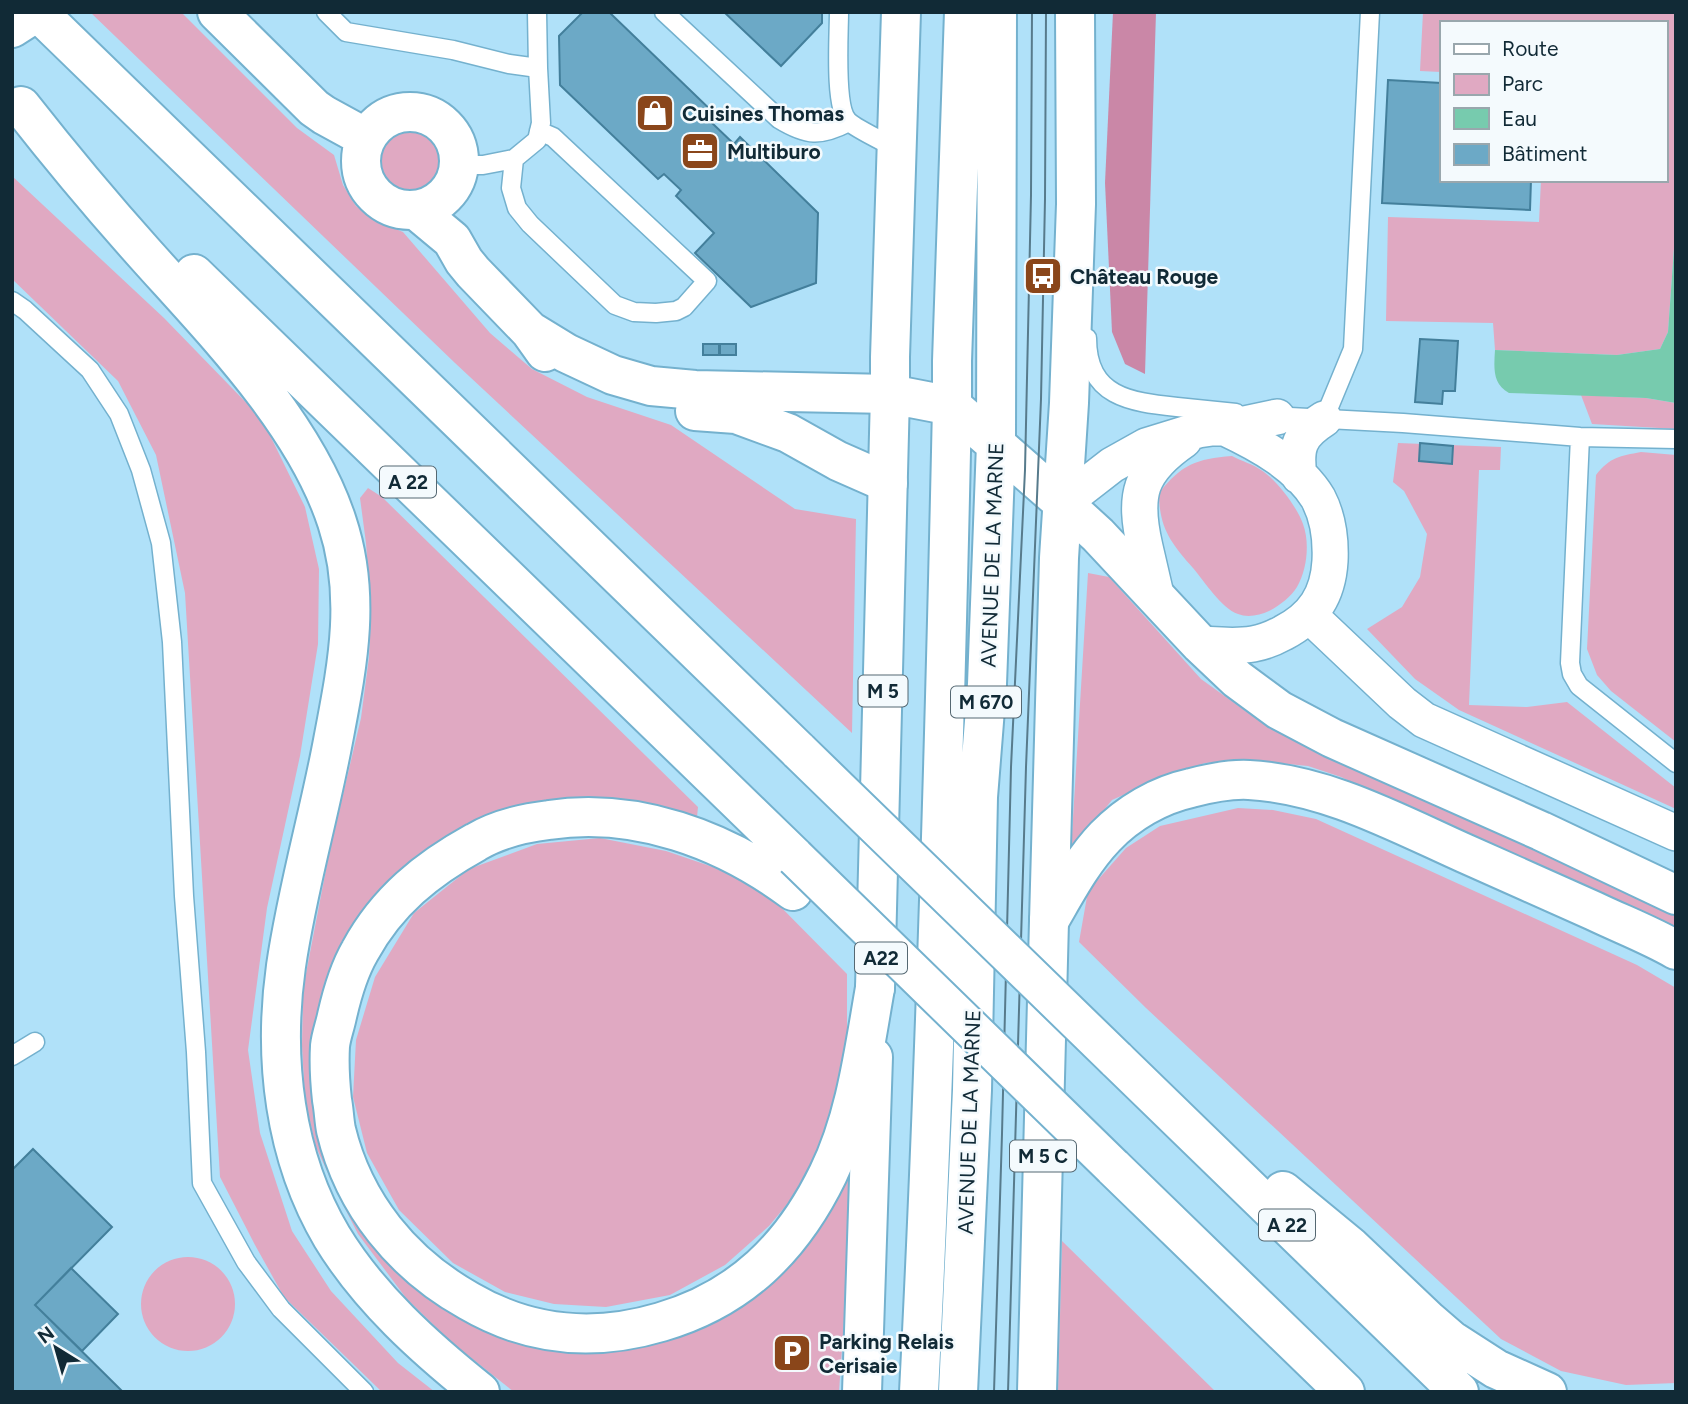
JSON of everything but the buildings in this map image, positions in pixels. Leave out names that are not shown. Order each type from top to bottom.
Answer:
[{"type":"main road","points":[[12,28],[38,12]]},
{"type":"main road","name":"A 22","points":[[38,12],[1459,1392]]},
{"type":"main road","points":[[217,12],[314,108],[366,138]]},
{"type":"main road","name":"M 5","points":[[862,1392],[901,12]]},
{"type":"main road","name":"AVENUE DE LA MARNE","points":[[919,1392],[943,806],[952,361],[964,12]]},
{"type":"main road","name":"AVENUE DE LA MARNE","points":[[958,1392],[972,1090],[978,797],[987,684],[996,444],[996,12]]},
{"type":"main road","name":"M 5 C","points":[[1037,1392],[1059,572],[1069,403],[1076,204],[1075,12]]},
{"type":"main road","points":[[17,102],[67,164],[233,353],[270,400],[298,441],[320,481],[337,522],[347,561],[351,593],[351,638],[328,770],[286,962],[281,1014],[282,1077],[286,1110],[306,1181],[332,1237],[364,1282],[414,1336],[480,1392]]},
{"type":"main road","name":"A 22","points":[[17,102],[794,874]]},
{"type":"main road","points":[[441,189],[395,208],[385,204],[369,190],[361,170],[362,148],[366,138],[380,122],[411,112],[421,113],[449,131],[458,150],[441,189],[452,240],[473,272],[530,331],[545,353],[568,371],[598,388],[650,405],[736,414],[788,433],[838,461],[888,483]]},
{"type":"main road","points":[[530,331],[566,353],[613,375],[651,386],[695,390],[890,394],[952,406],[1098,535],[1200,644],[1237,679],[1279,710],[1354,748],[1676,895]]},
{"type":"main road","points":[[1049,920],[1089,856],[1106,836],[1141,808],[1182,790],[1226,781],[1247,780],[1290,785],[1340,800],[1503,870],[1676,950]]},
{"type":"main road","points":[[794,874],[750,861],[688,834],[650,824],[608,817],[569,817],[525,823],[483,838],[444,859],[408,888],[382,917],[359,952],[341,998],[330,1046],[336,1129],[346,1162],[364,1199],[384,1230],[409,1258],[447,1289],[481,1308],[538,1330],[612,1334],[684,1316],[716,1301],[751,1277],[780,1248],[807,1212],[829,1172],[844,1134],[875,988]]},
{"type":"main road","name":"A22","points":[[794,874],[968,1025],[1345,1392]]},
{"type":"main road","points":[[1171,1112],[1247,1164],[1320,1220],[1451,1339],[1496,1369],[1547,1392]]},
{"type":"street","points":[[1063,503],[1112,465],[1146,446],[1212,429],[1277,417]]},
{"type":"street","points":[[1299,476],[1297,461],[1300,443],[1305,434],[1324,419]]},
{"type":"street","points":[[1157,599],[1141,528],[1140,495],[1144,481],[1172,448],[1212,429],[1266,450],[1299,476],[1324,511],[1330,542],[1330,569],[1321,599],[1298,625],[1276,637],[1256,644],[1200,644]]},
{"type":"street","points":[[1309,615],[1402,703],[1424,720],[1676,833]]},
{"type":"lane","points":[[326,12],[346,32],[538,68]]},
{"type":"lane","points":[[441,189],[483,164],[514,159],[537,140],[541,123],[537,12]]},
{"type":"lane","points":[[664,12],[779,119],[796,130],[812,134],[831,131],[849,122]]},
{"type":"lane","points":[[839,12],[838,55],[843,113],[849,122],[897,149]]},
{"type":"lane","points":[[1324,419],[1353,349],[1370,12]]},
{"type":"lane","points":[[514,159],[511,188],[517,208],[530,225],[615,305],[634,312],[656,313],[676,311],[684,307],[707,281],[553,137],[539,131]]},
{"type":"lane","points":[[1076,204],[1086,241],[1087,350],[1091,365],[1108,390],[1121,398],[1149,404],[1277,417],[1403,423],[1580,437],[1676,439]]},
{"type":"lane","points":[[12,302],[25,310],[90,370],[119,414],[141,470],[160,543],[173,642],[184,896],[196,1052],[202,1183],[246,1262],[281,1310],[364,1392]]},
{"type":"lane","points":[[1580,437],[1570,663],[1572,674],[1578,686],[1676,763]]},
{"type":"lane","points":[[12,1056],[35,1042]]},
{"type":"green space","points":[[90,12],[181,12],[297,128],[334,155],[343,185],[356,206],[379,222],[403,232],[490,333],[532,369],[587,397],[671,425],[795,509],[856,519],[852,733],[455,363]]},
{"type":"green space","points":[[1423,12],[1676,12],[1676,221],[1668,332],[1660,349],[1617,355],[1495,350],[1493,323],[1386,321],[1388,217],[1539,222],[1541,182],[1667,182],[1667,21],[1440,21],[1440,72],[1420,71]]},
{"type":"green space","points":[[409,126],[434,136],[444,161],[434,186],[409,196],[384,186],[374,161],[384,136]]},
{"type":"green space","points":[[12,176],[164,318],[262,419],[305,507],[319,569],[318,644],[300,756],[267,908],[248,1050],[260,1133],[292,1231],[331,1291],[398,1363],[435,1392],[382,1392],[284,1297],[220,1177],[185,593],[156,455],[118,381],[12,279]]},
{"type":"green space","points":[[1581,395],[1646,398],[1676,403],[1676,429],[1592,424]]},
{"type":"green space","points":[[1398,443],[1501,447],[1500,470],[1479,470],[1469,705],[1527,707],[1567,702],[1676,788],[1676,809],[1459,710],[1415,679],[1367,629],[1402,607],[1420,577],[1427,534],[1404,491],[1393,482]]},
{"type":"green space","points":[[1641,452],[1676,455],[1676,742],[1611,691],[1597,675],[1587,649],[1596,475],[1616,458]]},
{"type":"green space","points":[[1232,456],[1258,468],[1280,487],[1300,517],[1305,531],[1305,565],[1294,591],[1273,609],[1254,616],[1242,615],[1225,606],[1173,543],[1161,516],[1159,493],[1175,475],[1199,461]]},
{"type":"green space","points":[[368,488],[382,497],[698,807],[697,817],[684,818],[608,805],[395,883],[318,1092],[435,1295],[649,1340],[855,1159],[839,1392],[514,1392],[451,1342],[406,1298],[358,1234],[316,1147],[305,1100],[302,1046],[303,989],[329,854],[361,718],[369,657],[371,615],[360,498]]},
{"type":"green space","points":[[1088,573],[1109,577],[1201,679],[1269,728],[1676,913],[1676,930],[1341,777],[1308,766],[1246,760],[1205,763],[1157,780],[1112,800],[1071,851]]},
{"type":"green space","points":[[1238,808],[1273,810],[1316,819],[1637,965],[1676,988],[1676,1383],[1626,1385],[1561,1371],[1501,1339],[1146,1008],[1079,942],[1088,891],[1126,848],[1160,826]]},
{"type":"green space","points":[[600,838],[666,851],[713,867],[767,893],[847,974],[847,1048],[834,1109],[809,1178],[769,1226],[725,1265],[670,1295],[606,1307],[554,1304],[505,1292],[453,1263],[399,1210],[367,1153],[353,1097],[356,1040],[375,977],[414,913],[469,869],[537,844]]},
{"type":"green space","points":[[1062,1241],[1216,1392],[1058,1392]]},
{"type":"green space","points":[[188,1257],[206,1261],[221,1271],[231,1286],[235,1304],[231,1322],[221,1337],[206,1347],[188,1351],[170,1347],[155,1337],[145,1322],[141,1304],[145,1286],[155,1271],[170,1261]]},
{"type":"shaded area","points":[[1113,12],[1156,12],[1145,374],[1125,364],[1112,332],[1105,183]]},
{"type":"water","points":[[1676,221],[1676,403],[1646,398],[1509,393],[1503,389],[1495,374],[1495,350],[1617,355],[1660,349],[1668,332]]},
{"type":"tram line","points":[[994,1392],[1011,767],[1025,470],[1032,12]]},
{"type":"tram line","points":[[1008,1392],[1026,767],[1041,399],[1046,12]]},
{"type":"place","name":"Cuisines Thomas","points":[[655,113]]},
{"type":"place","name":"Multiburo","points":[[700,151]]},
{"type":"place","name":"Château Rouge","points":[[1043,276]]},
{"type":"place","name":"Parking Relais Cerisaie","points":[[792,1353]]}]
